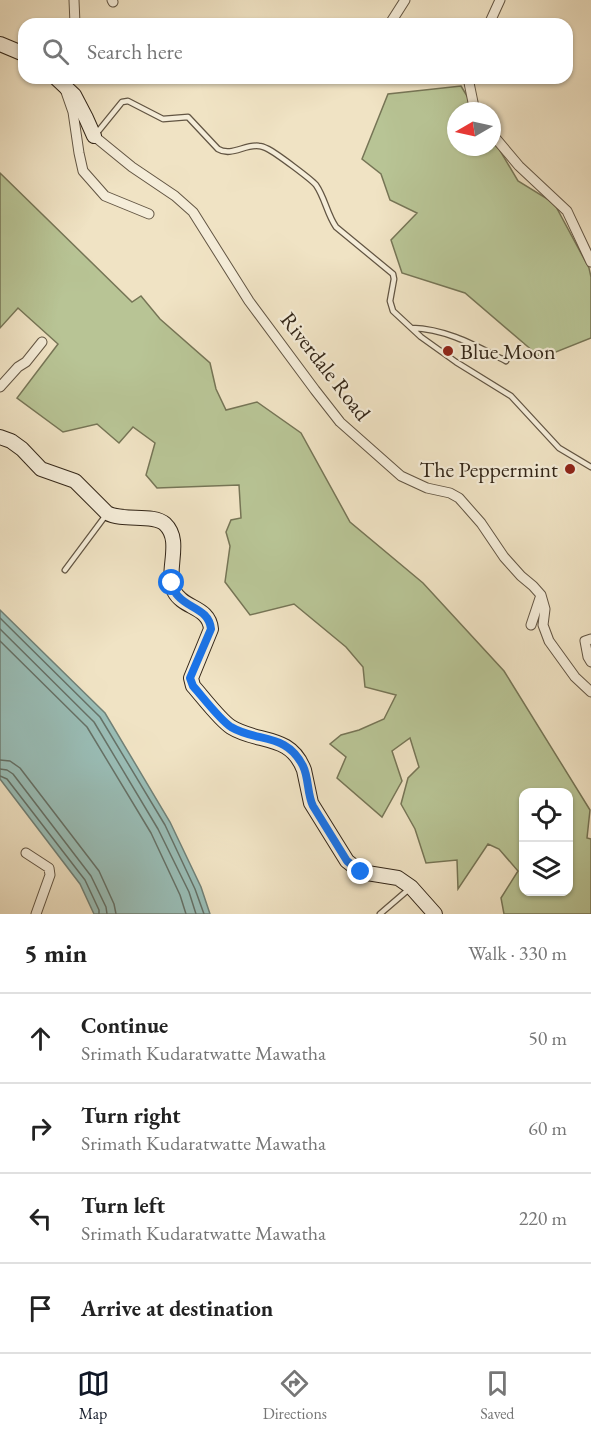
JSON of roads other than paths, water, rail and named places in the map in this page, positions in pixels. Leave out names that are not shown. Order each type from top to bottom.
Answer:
[{"type":"street","points":[[74,0],[75,18]]},
{"type":"street","points":[[394,18],[405,0]]},
{"type":"street","points":[[492,18],[500,0]]},
{"type":"street","points":[[0,44],[18,52]]},
{"type":"street","points":[[61,84],[74,112],[83,171],[105,196],[149,214]]},
{"type":"street","points":[[62,84],[74,95],[94,136]]},
{"type":"street","points":[[469,84],[473,102]]},
{"type":"street","name":"Riverdale Road","points":[[94,136],[193,212],[249,301],[340,422],[401,476],[427,488],[450,493],[459,498],[481,523],[510,563],[541,595]]},
{"type":"street","points":[[501,145],[519,166],[567,211],[591,262]]},
{"type":"street","points":[[0,387],[18,367],[26,362],[42,342]]},
{"type":"street","points":[[0,437],[22,449],[41,469],[75,482],[107,513],[118,518],[144,518],[163,522],[173,538],[172,583],[175,592],[179,598],[207,616],[210,622],[211,629],[190,678],[193,686],[233,728],[260,738],[283,743],[292,751],[304,770],[311,803],[347,861],[361,872],[398,878],[411,887],[435,914]]},
{"type":"street","points":[[531,624],[541,595]]},
{"type":"street","points":[[541,595],[544,609],[543,625],[549,641],[575,677],[591,693]]},
{"type":"street","points":[[591,639],[585,641],[591,662]]},
{"type":"street","points":[[26,853],[49,868],[50,875],[36,914]]},
{"type":"lane","points":[[94,136],[122,102],[128,101],[162,119],[188,117],[222,152],[253,146],[267,148],[315,183],[336,228],[390,271],[394,279],[390,301],[393,311],[421,337],[511,396],[559,448],[591,467]]},
{"type":"lane","points":[[412,328],[436,330],[463,339],[506,361]]},
{"type":"lane","points":[[65,570],[107,513]]},
{"type":"lane","points":[[380,914],[411,887]]},
{"type":"water","points":[[0,610],[105,713],[170,822],[201,887],[210,914],[94,914],[80,884],[0,779]]},
{"type":"place","name":"Blue Moon","points":[[448,351]]},
{"type":"place","name":"The Peppermint","points":[[570,469]]}]
